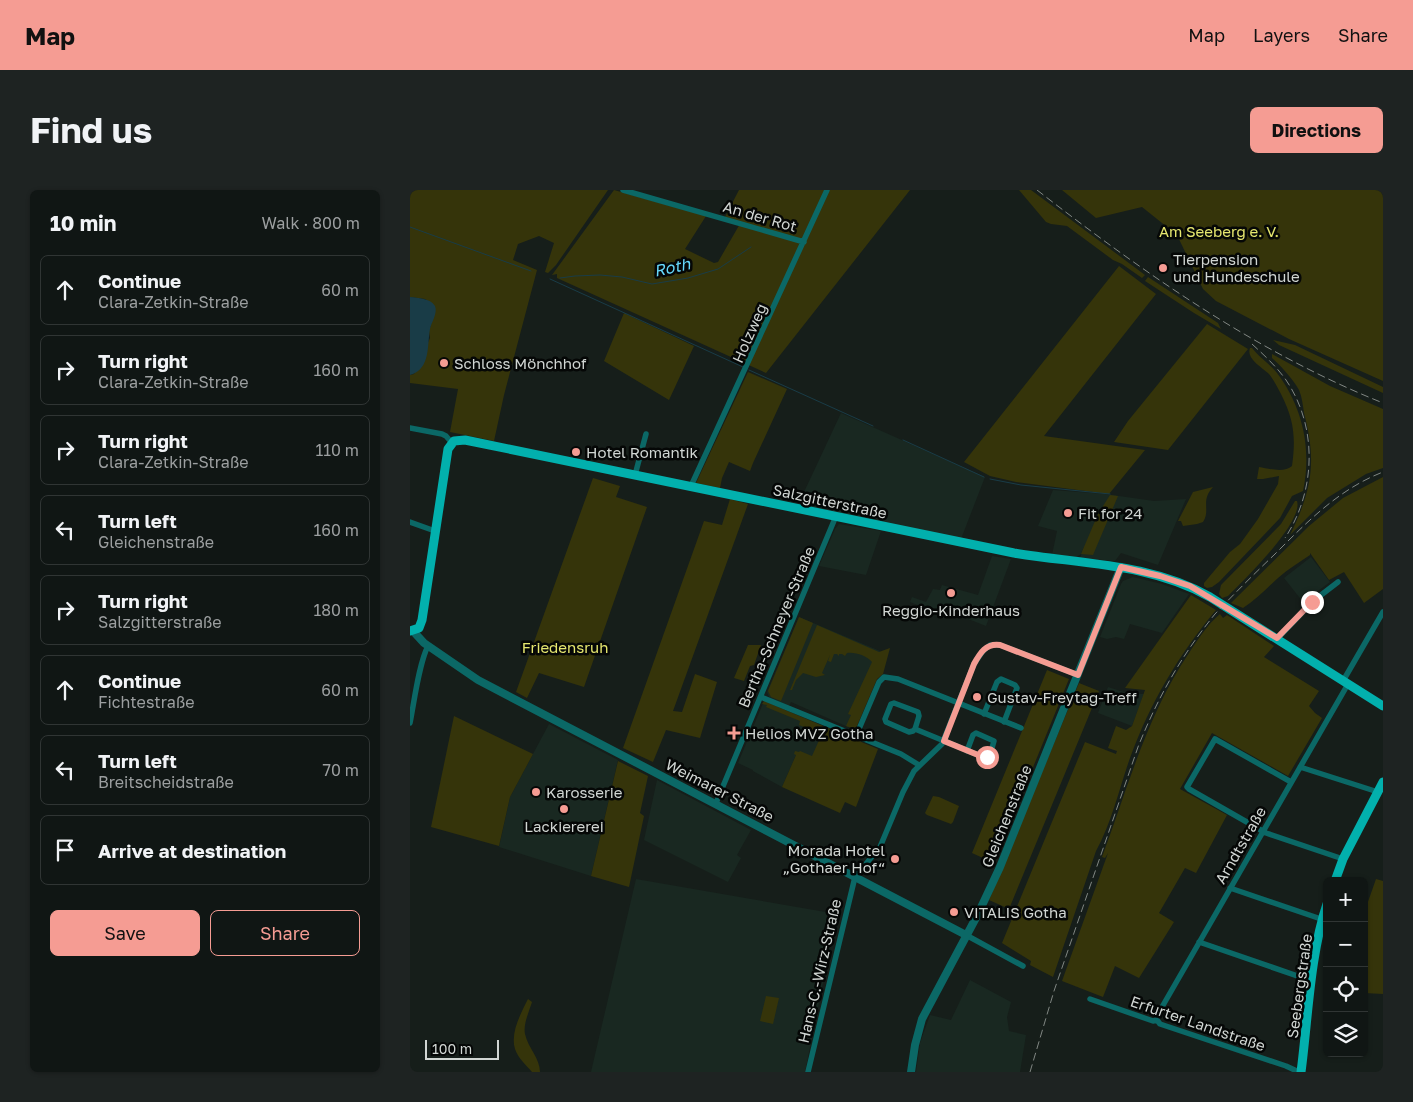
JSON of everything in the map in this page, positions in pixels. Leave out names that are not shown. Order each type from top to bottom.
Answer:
[{"type":"main road","name":"Salzgitterstraße","points":[[452,443],[459,440],[470,441],[1014,552],[1148,572],[1182,582],[1202,592],[1383,706]]},
{"type":"main road","points":[[412,631],[419,628],[421,624],[447,453],[452,443]]},
{"type":"main road","points":[[1337,877],[1343,860],[1383,782]]},
{"type":"main road","name":"Seebergstraße","points":[[1300,1072],[1323,917]]},
{"type":"street","name":"An der Rot","points":[[623,190],[804,242]]},
{"type":"street","name":"Holzweg","points":[[691,486],[827,190]]},
{"type":"street","name":"Salzgitterstraße","points":[[410,428],[442,434],[452,443]]},
{"type":"street","points":[[635,475],[646,434]]},
{"type":"street","name":"Bertha-Schneyer-Straße","points":[[716,803],[836,516]]},
{"type":"street","points":[[410,522],[436,531]]},
{"type":"street","name":"Gleichenstraße","points":[[911,1072],[916,1039],[922,1019],[1000,867],[1121,567]]},
{"type":"street","points":[[1277,638],[1312,602],[1338,582]]},
{"type":"street","name":"Arndtstraße","points":[[1157,1020],[1158,1014],[1300,767],[1383,612]]},
{"type":"street","name":"Weimarer Straße","points":[[412,631],[428,646],[478,680],[716,803],[1023,966]]},
{"type":"street","points":[[855,877],[880,847],[910,777],[918,765],[935,752],[944,741],[977,658],[986,648],[993,644],[1003,646],[1078,675]]},
{"type":"street","points":[[410,723],[428,646]]},
{"type":"street","points":[[856,736],[878,682],[884,677],[898,679],[1021,728]]},
{"type":"street","points":[[984,714],[996,682],[1001,679],[1015,685],[1017,688],[1004,722]]},
{"type":"street","points":[[761,697],[901,754],[918,765]]},
{"type":"street","points":[[894,703],[918,712],[919,716],[915,729],[909,732],[888,724],[885,719],[891,704],[894,703]]},
{"type":"street","points":[[915,729],[968,751],[983,757],[990,755],[994,740],[976,733],[968,751]]},
{"type":"street","points":[[1291,782],[1218,740],[1212,741],[1187,787],[1262,832],[1343,860]]},
{"type":"street","points":[[1300,767],[1378,792]]},
{"type":"street","name":"Hans-C.-Wirz-Straße","points":[[808,1072],[855,877]]},
{"type":"street","points":[[1230,888],[1322,920]]},
{"type":"street","points":[[1199,942],[1312,981]]},
{"type":"street","name":"Erfurter Landstraße","points":[[1090,999],[1153,1021],[1157,1020],[1160,1024],[1300,1072]]},
{"type":"shaded area","points":[[841,413],[985,477],[961,539],[801,506],[805,490]]},
{"type":"shaded area","points":[[1053,490],[1105,494],[1154,501],[1186,499],[1158,565],[1121,553],[1115,561],[1080,558],[1084,546],[1081,554],[1077,557],[1052,555],[1057,531],[1038,526]]},
{"type":"shaded area","points":[[839,524],[881,531],[866,575],[819,566]]},
{"type":"shaded area","name":"Reggio-Kinderhaus","points":[[992,556],[1011,559],[986,626],[953,613],[951,618],[910,602],[912,597],[926,602],[933,589],[940,590],[942,585],[978,595]]},
{"type":"shaded area","points":[[1311,557],[1330,582],[1303,602],[1284,578]]},
{"type":"shaded area","points":[[1133,577],[1162,584],[1189,594],[1162,633],[1130,624],[1124,639],[1100,637],[1121,584],[1123,581]]},
{"type":"shaded area","points":[[799,617],[880,651],[848,727],[791,702],[789,706],[769,697],[767,692]]},
{"type":"shaded area","points":[[1108,687],[1127,693],[1144,694],[1132,726],[1098,713]]},
{"type":"shaded area","points":[[764,701],[828,728],[812,762],[796,755],[782,787],[738,763]]},
{"type":"shaded area","points":[[549,724],[618,760],[591,876],[499,847],[510,797]]},
{"type":"shaded area","points":[[657,780],[751,830],[737,855],[741,858],[728,882],[644,840]]},
{"type":"shaded area","points":[[636,879],[837,914],[805,1072],[591,1072]]},
{"type":"shaded area","points":[[970,980],[1011,1002],[1007,1017],[1009,1031],[1026,1035],[1020,1072],[916,1072],[920,1043],[930,1015],[951,1020]]},
{"type":"green space","points":[[410,190],[608,190],[556,265],[548,273],[545,272],[554,243],[539,236],[518,244],[513,260],[537,270],[504,395],[494,441],[450,432],[458,389],[410,383],[410,375],[414,374],[430,338],[429,331],[435,307],[425,299],[410,297]]},
{"type":"green space","points":[[614,190],[706,216],[685,249],[714,263],[718,262],[741,222],[725,217],[739,190],[910,190],[766,373],[557,278],[557,274],[552,275]]},
{"type":"green space","points":[[1019,190],[1031,190],[1145,275],[1142,278],[1113,260],[1067,226],[1046,222]]},
{"type":"green space","name":"Am Seeberg e. V.","points":[[1062,190],[1383,190],[1383,381],[1289,339],[1216,301],[1203,289],[1177,235],[1142,207],[1096,218]]},
{"type":"green space","points":[[1119,266],[1156,294],[1044,436],[1145,450],[1109,494],[1016,482],[990,476],[964,462]]},
{"type":"green space","points":[[1148,277],[1218,323],[1221,329],[1145,281]]},
{"type":"green space","points":[[624,313],[694,346],[669,400],[604,361]]},
{"type":"green space","points":[[1207,324],[1248,349],[1168,450],[1114,442],[1128,421]]},
{"type":"green space","points":[[1273,340],[1295,345],[1383,387],[1383,393],[1279,345]]},
{"type":"green space","points":[[1250,348],[1277,373],[1293,400],[1299,414],[1306,445],[1306,476],[1303,491],[1292,496],[1280,518],[1219,582],[1207,588],[1204,586],[1204,583],[1230,552],[1240,544],[1258,519],[1278,484],[1279,476],[1257,479],[1259,467],[1281,470],[1292,466],[1294,437],[1289,412],[1269,374],[1250,356]]},
{"type":"green space","points":[[1272,354],[1330,386],[1383,409],[1383,468],[1366,474],[1327,498],[1290,535],[1308,490],[1311,461],[1310,446],[1299,390],[1294,381],[1272,358]]},
{"type":"green space","points":[[748,372],[787,389],[750,471],[729,462],[720,488],[696,483]]},
{"type":"green space","points":[[1383,477],[1383,589],[1364,603],[1344,572],[1329,580],[1310,553],[1310,555],[1282,575],[1243,608],[1231,603],[1309,526],[1343,498]]},
{"type":"green space","name":"Friedensruh","points":[[593,478],[620,486],[616,497],[647,507],[584,687],[539,673],[527,698],[516,692]]},
{"type":"green space","points":[[1213,487],[1207,497],[1206,513],[1203,522],[1183,526],[1181,521],[1178,521],[1193,492]]},
{"type":"green space","points":[[1110,495],[1118,496],[1093,555],[1081,554],[1098,514]]},
{"type":"green space","points":[[730,499],[748,504],[673,711],[682,712],[695,674],[717,682],[700,738],[666,730],[653,762],[623,748],[704,521],[722,525]]},
{"type":"green space","points":[[1295,501],[1297,501],[1297,510],[1291,523],[1271,551],[1228,596],[1222,598],[1219,594],[1221,585],[1281,524]]},
{"type":"green space","points":[[1191,595],[1216,610],[1178,662],[1156,698],[1138,737],[1107,829],[1096,851],[1053,977],[1030,965],[1031,961],[1002,943],[1085,742],[1116,754],[1117,751],[1108,748],[1116,726],[1126,730],[1132,726],[1145,690],[1125,688]]},
{"type":"green space","points":[[1220,614],[1223,618],[1227,615],[1274,646],[1264,657],[1319,691],[1309,706],[1322,718],[1288,776],[1212,733],[1180,789],[1227,815],[1196,873],[1185,868],[1159,913],[1174,922],[1139,978],[1115,966],[1103,997],[1062,981],[1108,853],[1105,858],[1102,857],[1150,726],[1161,701],[1189,653],[1207,627]]},
{"type":"green space","points":[[799,617],[813,623],[781,701],[771,697],[768,691]]},
{"type":"green space","points":[[817,625],[879,652],[890,648],[883,674],[877,679],[854,733],[854,729],[846,726],[851,715],[848,714],[872,662],[867,658],[854,653],[847,653],[845,656],[834,654],[831,662],[828,661],[830,655],[822,673],[825,675],[816,677],[803,673],[796,680],[792,690],[790,690]]},
{"type":"green space","points":[[748,645],[761,645],[754,665],[750,666],[744,681],[734,678]]},
{"type":"green space","points":[[1047,670],[1069,679],[994,863],[972,853]]},
{"type":"green space","points":[[1079,683],[1099,691],[1009,909],[989,900]]},
{"type":"green space","points":[[764,701],[823,726],[820,733],[799,725],[800,721],[766,707],[767,705],[762,704]]},
{"type":"green space","points":[[454,716],[533,754],[510,797],[499,846],[431,827]]},
{"type":"green space","points":[[825,727],[878,749],[856,807],[845,802],[840,813],[782,787],[796,755],[794,754],[795,751],[812,756]]},
{"type":"green space","points":[[618,761],[648,776],[640,813],[644,816],[629,887],[591,876]]},
{"type":"green space","points":[[933,796],[959,806],[951,824],[925,813]]},
{"type":"green space","points":[[1376,879],[1383,881],[1383,994],[1368,993],[1368,902]]},
{"type":"green space","points":[[766,996],[779,998],[773,1024],[760,1021]]},
{"type":"green space","points":[[528,999],[532,1002],[526,1022],[525,1034],[538,1062],[540,1072],[532,1072],[516,1052],[514,1043],[517,1023]]},
{"type":"water","points":[[410,297],[427,300],[433,303],[436,309],[430,329],[425,362],[422,368],[410,375]]},
{"type":"waterway","name":"Roth","points":[[410,227],[531,271]]},
{"type":"waterway","name":"Roth","points":[[560,278],[600,275],[622,277],[652,284],[688,278],[718,269],[751,247]]},
{"type":"waterway","points":[[550,279],[743,367]]},
{"type":"waterway","points":[[749,370],[873,426]]},
{"type":"waterway","points":[[903,440],[984,477]]},
{"type":"waterway","points":[[990,479],[1021,485],[1110,494]]},
{"type":"railway","points":[[1037,190],[1118,251],[1202,308],[1290,360],[1336,383],[1383,403]]},
{"type":"railway","points":[[1252,344],[1286,380],[1304,418],[1308,438],[1309,459],[1303,500],[1285,538]]},
{"type":"railway","points":[[1030,1072],[1054,991],[1138,747],[1154,711],[1181,661],[1215,614],[1299,530],[1338,497],[1367,479],[1383,472]]},
{"type":"place","name":"Tierpension und Hundeschule","points":[[1163,268]]},
{"type":"place","name":"Schloss Mönchhof","points":[[444,363]]},
{"type":"place","name":"Hotel Romantik","points":[[576,452]]},
{"type":"place","name":"Fit for 24","points":[[1068,513]]},
{"type":"place","name":"Reggio-Kinderhaus","points":[[951,593]]},
{"type":"place","name":"Gustav-Freytag-Treff","points":[[977,697]]},
{"type":"place","name":"Helios MVZ Gotha","points":[[734,733]]},
{"type":"place","name":"Karosserie","points":[[536,792]]},
{"type":"place","name":"Lackiererei","points":[[564,809]]},
{"type":"place","name":"Morada Hotel „Gothaer Hof“","points":[[895,859]]},
{"type":"place","name":"VITALIS Gotha","points":[[954,912]]},
{"type":"route","points":[[987,757],[944,741],[974,664],[980,654],[988,646],[993,644],[1000,645],[1078,675],[1121,567],[1148,572],[1190,586],[1277,638],[1312,602]]}]
